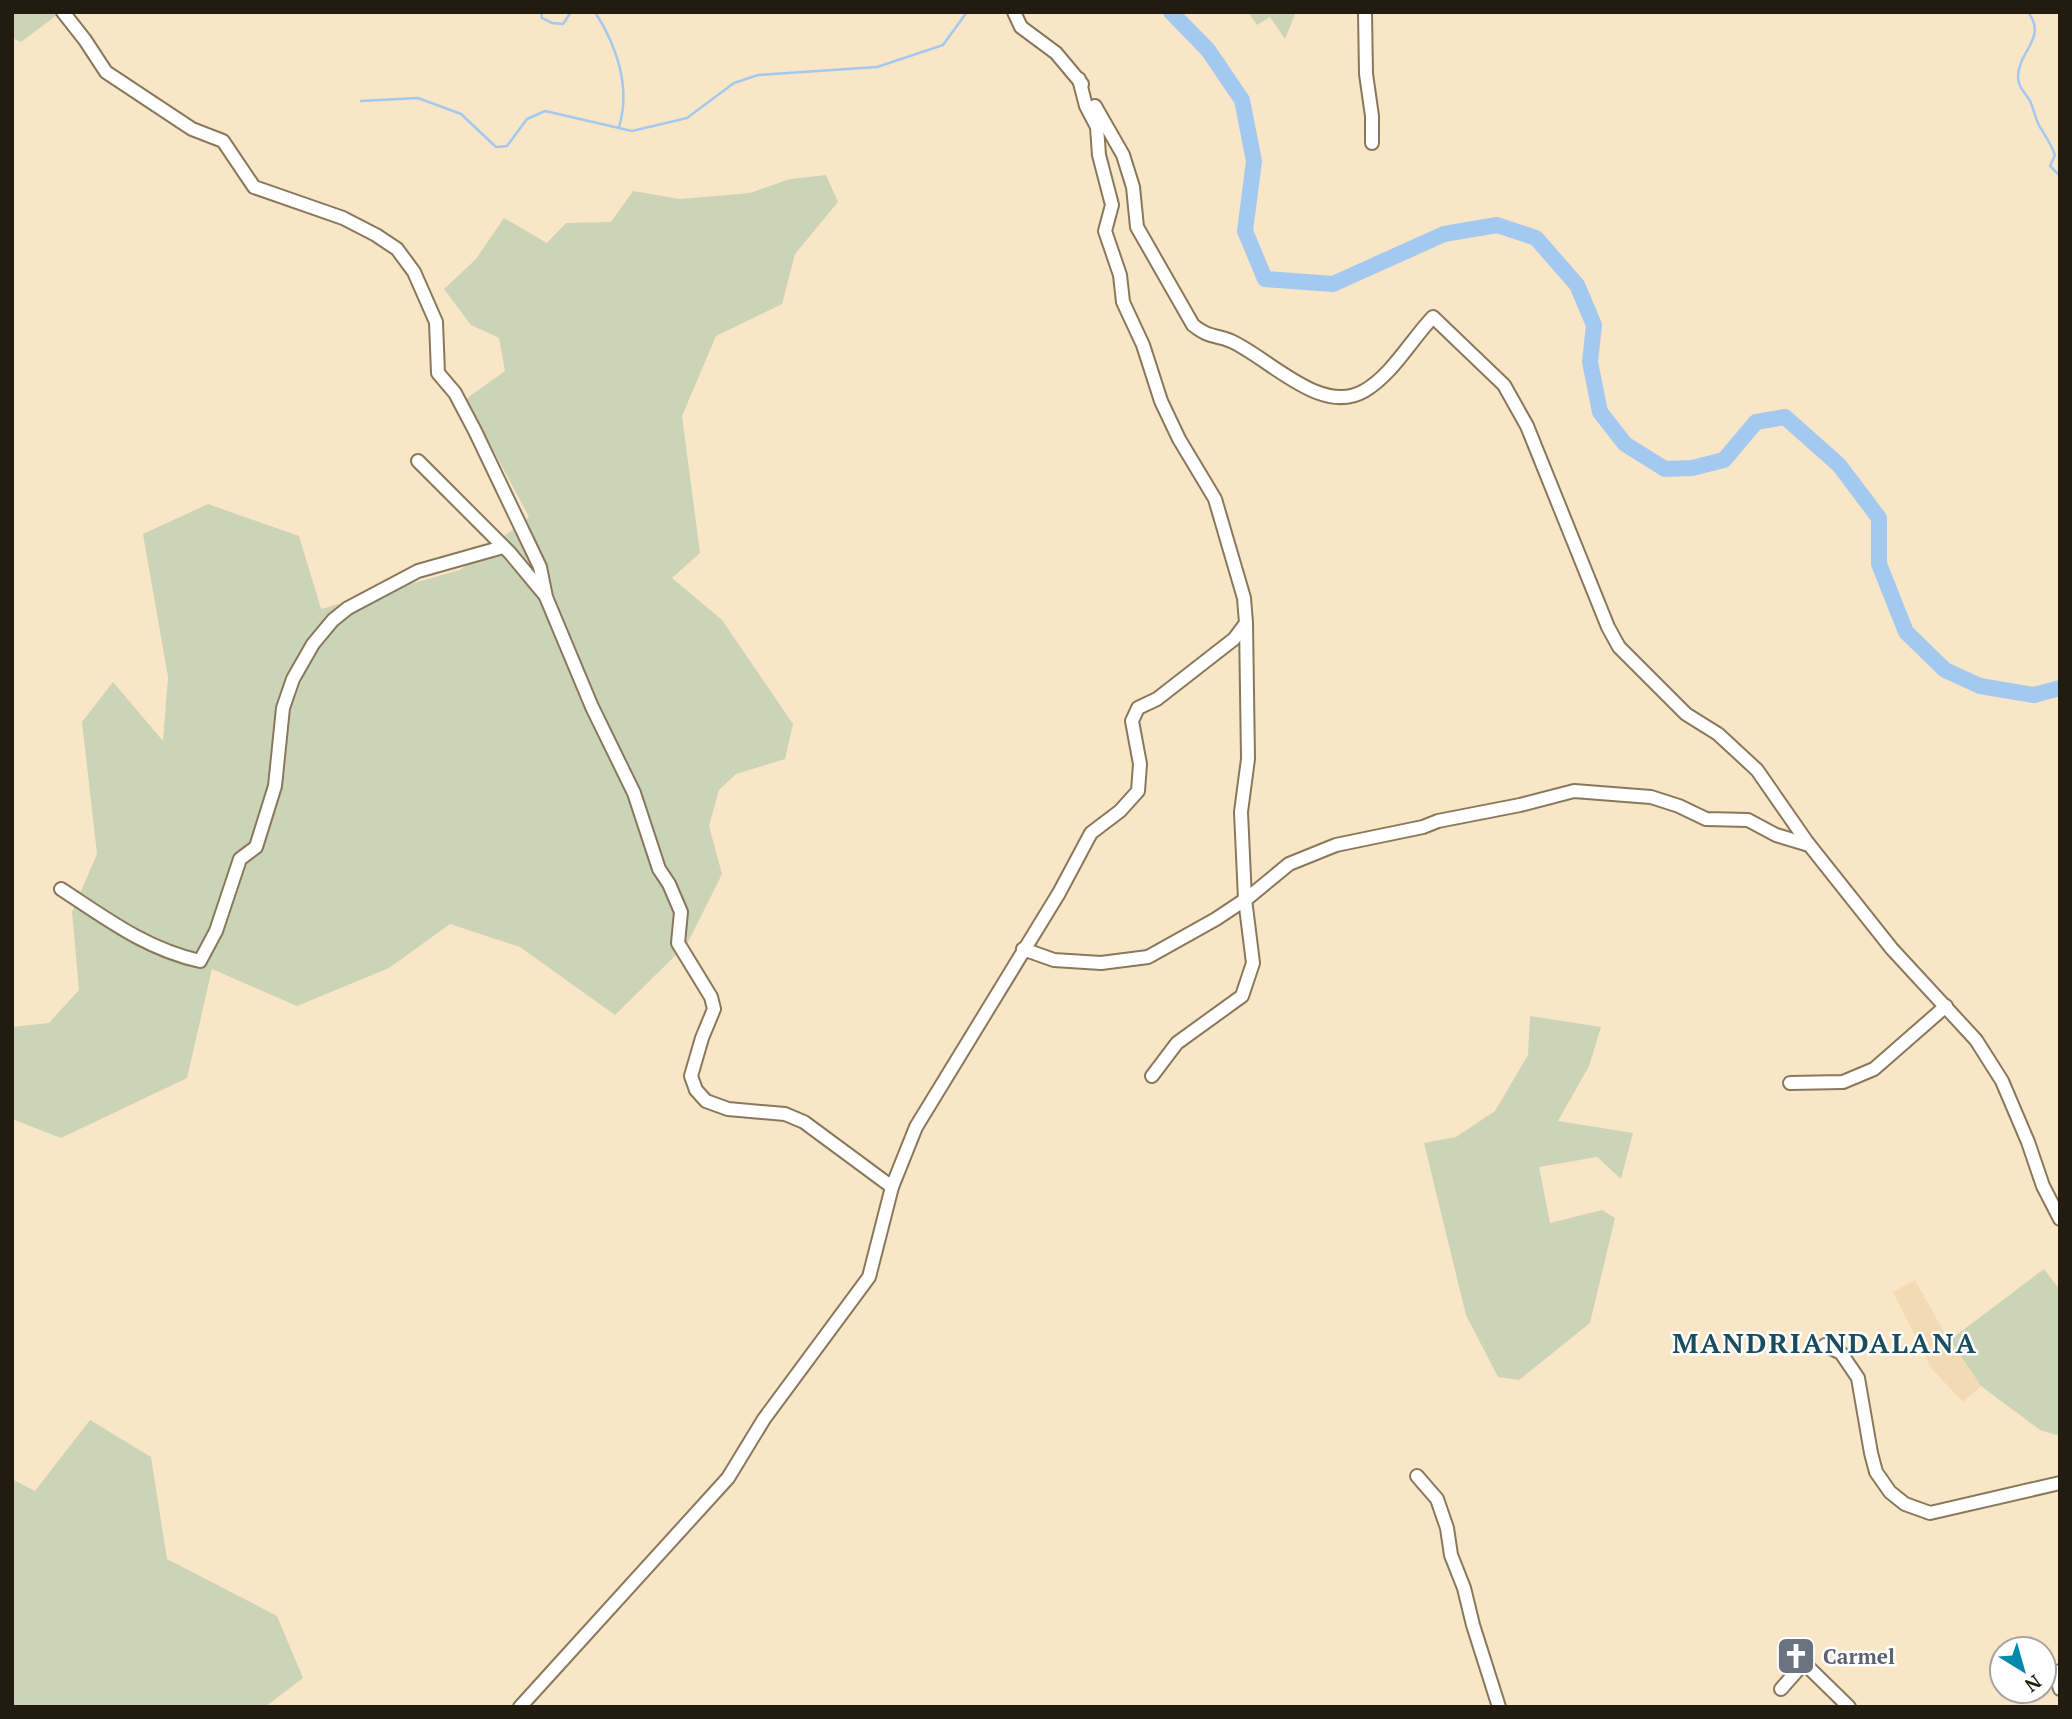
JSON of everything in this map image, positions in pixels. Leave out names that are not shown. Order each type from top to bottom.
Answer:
[{"type":"street","points":[[63,12],[106,72],[192,129],[223,141],[254,187],[343,218],[376,234],[397,249],[414,272],[436,322],[438,373],[455,393],[475,431],[540,568],[546,597],[592,707],[634,793],[646,837],[681,912],[678,943],[711,997],[714,1009],[691,1076],[696,1090],[706,1101],[728,1109],[785,1114],[804,1122],[892,1187]]},
{"type":"street","points":[[1014,12],[1021,27],[1056,53],[1079,79],[1123,155],[1133,187],[1137,227],[1185,313],[1193,325],[1207,336],[1230,341],[1320,395],[1351,398],[1367,390],[1385,373],[1433,317],[1504,384],[1527,426],[1608,627],[1619,647],[1686,714],[1718,734],[1757,770],[1809,845],[1892,949],[1976,1040],[2002,1081],[2043,1186],[2060,1219]]},
{"type":"street","points":[[1365,12],[1366,74],[1372,116],[1372,143]]},
{"type":"street","points":[[1079,79],[1086,106],[1097,127],[1098,155],[1112,205],[1105,231],[1120,275],[1122,302],[1143,345],[1167,414],[1215,499],[1244,598],[1246,623],[1248,759],[1241,812],[1245,900],[1253,963],[1242,996],[1177,1043],[1152,1076]]},
{"type":"street","points":[[418,461],[503,547],[546,597]]},
{"type":"street","points":[[61,890],[129,934],[173,955],[200,961],[216,931],[240,859],[256,847],[275,786],[283,708],[293,679],[313,644],[333,620],[348,608],[418,570],[503,547]]},
{"type":"street","points":[[520,1707],[728,1478],[764,1419],[869,1278],[892,1187],[916,1127],[1059,892],[1091,833],[1120,811],[1138,791],[1140,764],[1132,721],[1138,708],[1157,699],[1234,639],[1246,623]]},
{"type":"street","points":[[1023,949],[1054,960],[1101,963],[1148,957],[1205,926],[1245,900],[1289,864],[1336,845],[1423,827],[1438,821],[1520,806],[1574,791],[1651,797],[1706,819],[1748,820],[1776,835],[1809,845]]},
{"type":"street","points":[[1790,1083],[1843,1082],[1874,1069],[1946,1006]]},
{"type":"street","points":[[1825,1345],[1841,1353],[1858,1378],[1871,1453],[1877,1472],[1890,1492],[1905,1504],[1930,1513],[2060,1483]]},
{"type":"street","points":[[1417,1476],[1437,1499],[1447,1528],[1451,1555],[1464,1588],[1499,1707]]},
{"type":"street","points":[[1781,1689],[1804,1663],[1849,1707]]},
{"type":"street","points":[[2060,1671],[2057,1678],[2060,1689]]},
{"type":"shaded area","points":[[1915,1280],[1944,1332],[1981,1386],[1963,1402],[1932,1369],[1893,1292]]},
{"type":"green space","points":[[12,12],[61,12],[21,42],[12,38]]},
{"type":"green space","points":[[1248,12],[1296,12],[1285,39],[1270,17],[1257,25]]},
{"type":"green space","points":[[826,175],[838,202],[795,254],[782,304],[716,336],[682,416],[700,553],[672,578],[722,620],[793,724],[785,759],[736,774],[719,790],[709,826],[722,874],[687,944],[615,1015],[520,947],[450,924],[389,968],[297,1006],[212,969],[187,1078],[61,1138],[12,1119],[12,1027],[49,1023],[79,990],[72,912],[97,854],[82,722],[113,682],[163,741],[168,677],[143,534],[208,504],[299,536],[321,609],[460,570],[529,517],[466,399],[505,371],[499,338],[471,325],[444,289],[476,259],[504,218],[547,243],[566,223],[611,222],[633,191],[680,199],[750,193],[790,179]]},
{"type":"green space","points":[[1530,1016],[1601,1027],[1589,1066],[1558,1121],[1633,1133],[1621,1179],[1597,1157],[1539,1167],[1550,1223],[1602,1210],[1615,1218],[1590,1323],[1519,1380],[1498,1377],[1466,1315],[1424,1143],[1456,1137],[1495,1111],[1528,1055]]},
{"type":"green space","points":[[2044,1269],[2060,1290],[2060,1436],[2040,1430],[1981,1386],[1950,1340]]},
{"type":"green space","points":[[90,1420],[151,1457],[167,1559],[277,1616],[303,1678],[265,1707],[12,1707],[12,1479],[35,1491]]},
{"type":"waterway","points":[[541,12],[542,18],[563,24],[571,12]]},
{"type":"waterway","points":[[595,12],[610,39],[620,68],[623,97],[619,127]]},
{"type":"waterway","points":[[361,101],[418,98],[461,114],[496,147],[507,146],[527,119],[545,111],[632,131],[687,118],[734,83],[758,75],[877,67],[943,45],[967,12]]},
{"type":"waterway","points":[[1171,12],[1208,50],[1242,100],[1254,161],[1245,231],[1265,279],[1333,284],[1444,234],[1497,225],[1536,238],[1577,285],[1594,325],[1590,362],[1600,412],[1625,444],[1665,469],[1692,468],[1724,460],[1756,422],[1785,417],[1839,465],[1879,518],[1879,564],[1906,632],[1945,670],[1980,686],[2034,695],[2060,688]]},
{"type":"waterway","points":[[2028,12],[2035,29],[2034,37],[2019,68],[2018,81],[2055,155],[2050,166],[2060,176]]},
{"type":"place","name":"Carmel","points":[[1796,1656]]},
{"type":"district","name":"MANDRIANDALANA","points":[[1825,1342]]}]
